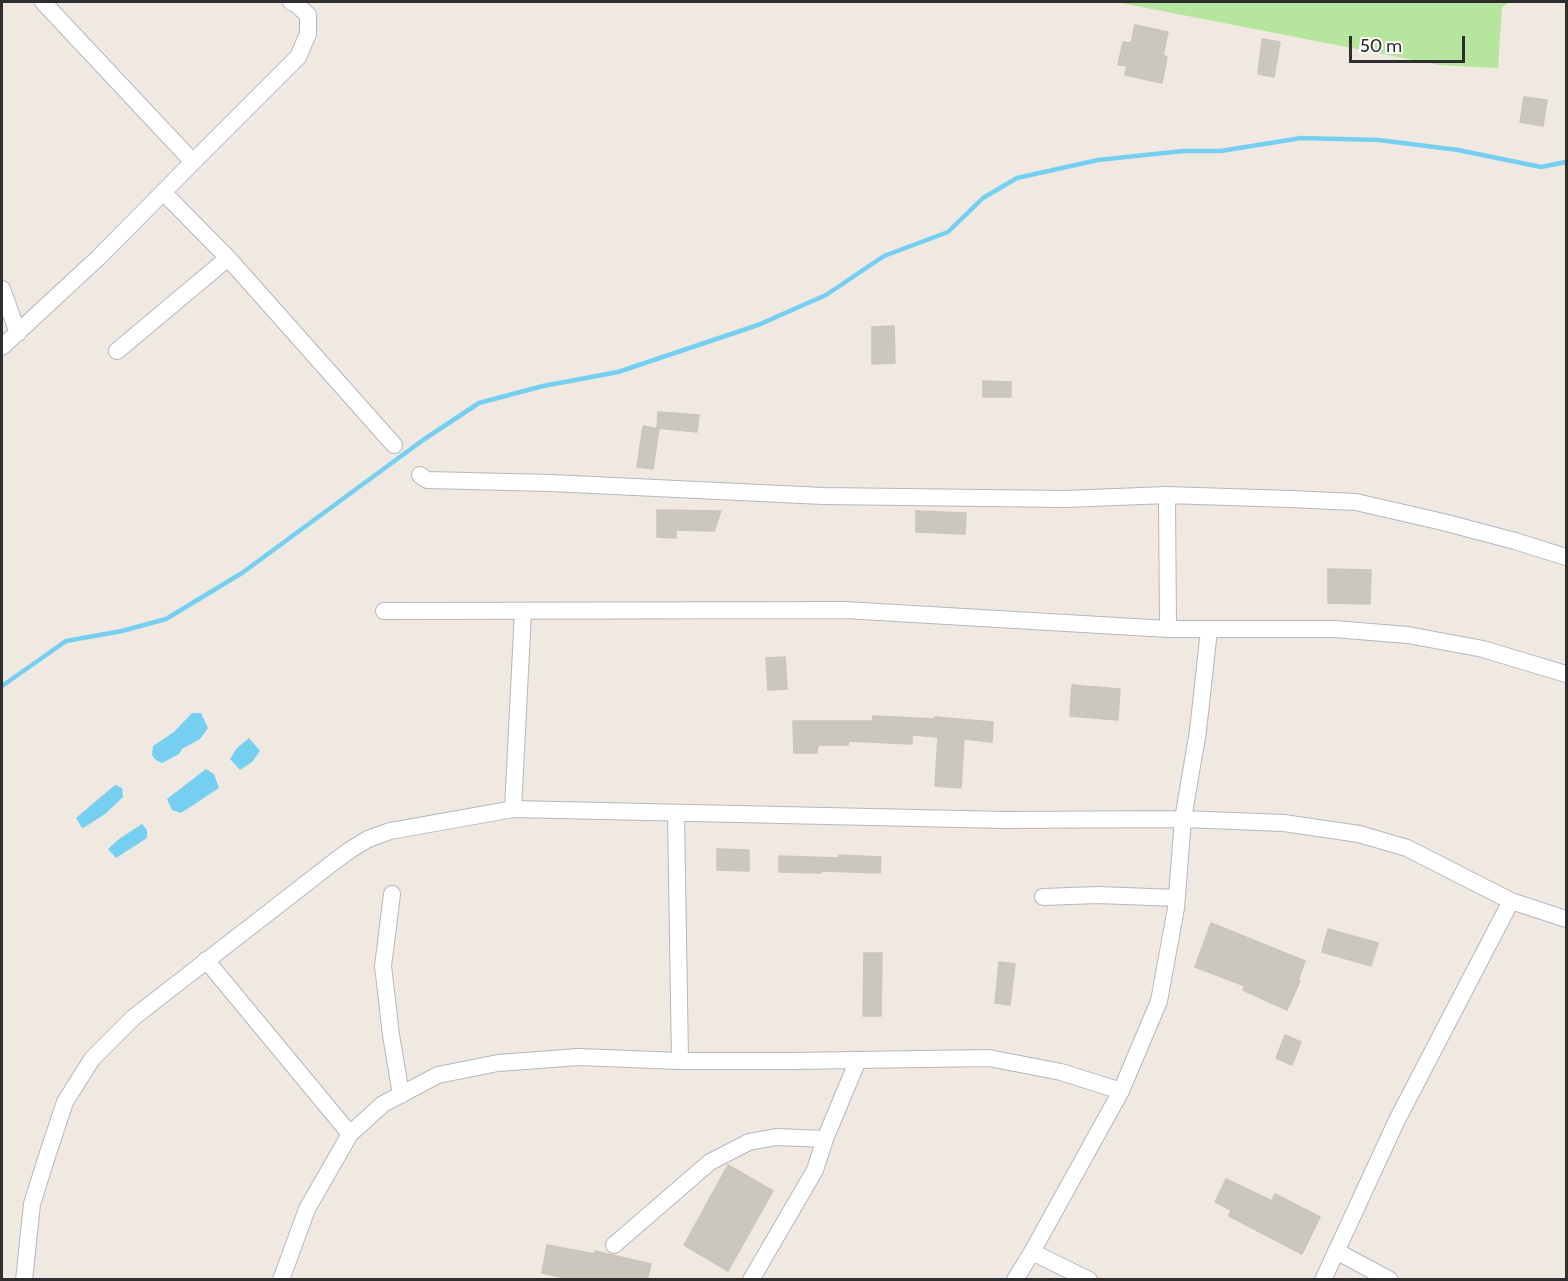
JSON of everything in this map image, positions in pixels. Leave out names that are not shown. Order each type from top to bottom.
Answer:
[{"type":"street","points":[[43,2],[193,162]]},
{"type":"street","points":[[2,347],[99,257],[298,57],[308,34],[311,8],[291,2]]},
{"type":"street","points":[[164,193],[228,258],[394,445]]},
{"type":"street","points":[[117,351],[228,258]]},
{"type":"street","points":[[2,289],[18,333]]},
{"type":"street","points":[[420,475],[427,480],[550,483],[824,496],[1065,499],[1167,495],[1356,502],[1443,522],[1566,557]]},
{"type":"street","points":[[1167,495],[1168,629]]},
{"type":"street","points":[[384,611],[845,610],[1168,629],[1334,629],[1408,635],[1483,650],[1566,674]]},
{"type":"street","points":[[513,809],[523,611]]},
{"type":"street","points":[[1015,1280],[1121,1091],[1159,1001],[1177,898],[1183,819],[1198,731],[1209,630]]},
{"type":"street","points":[[24,1280],[32,1204],[65,1102],[92,1059],[134,1017],[206,960],[350,850],[368,839],[390,831],[513,809],[1005,820],[1183,819],[1284,823],[1359,834],[1407,848],[1511,901],[1566,919]]},
{"type":"street","points":[[676,814],[680,1061]]},
{"type":"street","points":[[392,894],[383,966],[401,1095]]},
{"type":"street","points":[[1043,897],[1098,895],[1177,898]]},
{"type":"street","points":[[1323,1280],[1397,1120],[1511,901]]},
{"type":"street","points":[[206,960],[350,1134]]},
{"type":"street","points":[[281,1280],[307,1209],[350,1134],[383,1104],[438,1075],[498,1063],[579,1057],[680,1061],[989,1058],[1061,1072],[1121,1091]]},
{"type":"street","points":[[751,1280],[816,1170],[825,1139],[858,1060]]},
{"type":"street","points":[[614,1245],[710,1162],[749,1142],[776,1137],[825,1139]]},
{"type":"street","points":[[1336,1251],[1390,1280]]},
{"type":"street","points":[[1032,1252],[1089,1280]]},
{"type":"green space","points":[[1116,2],[1510,2],[1502,7],[1498,68],[1439,65]]},
{"type":"water","points":[[192,713],[201,713],[208,728],[200,739],[162,763],[156,760],[152,755],[153,746],[174,732]]},
{"type":"water","points":[[249,738],[260,751],[252,762],[240,770],[230,759],[237,748]]},
{"type":"water","points":[[206,769],[214,774],[219,788],[181,813],[172,810],[167,799]]},
{"type":"water","points":[[115,785],[122,788],[123,797],[105,814],[82,828],[76,818]]},
{"type":"water","points":[[142,824],[147,830],[147,838],[116,858],[108,849]]},
{"type":"building","points":[[1135,25],[1168,32],[1163,55],[1167,57],[1162,83],[1125,75],[1127,66],[1118,65],[1123,42],[1131,43]]},
{"type":"building","points":[[1262,39],[1280,42],[1274,77],[1258,74]]},
{"type":"building","points":[[1524,97],[1547,100],[1543,126],[1520,122]]},
{"type":"building","points":[[894,326],[895,363],[872,364],[872,327]]},
{"type":"building","points":[[983,381],[1011,382],[1011,397],[983,397]]},
{"type":"building","points":[[658,412],[699,415],[697,432],[657,428]]},
{"type":"building","points":[[643,426],[659,429],[653,469],[637,467]]},
{"type":"building","points":[[657,510],[721,511],[714,531],[676,530],[676,538],[657,537]]},
{"type":"building","points":[[916,511],[966,513],[965,534],[916,532]]},
{"type":"building","points":[[1328,569],[1371,570],[1370,604],[1328,603]]},
{"type":"building","points":[[785,657],[787,689],[768,690],[766,658]]},
{"type":"building","points":[[1072,685],[1120,689],[1118,720],[1070,716]]},
{"type":"building","points":[[873,716],[935,719],[935,717],[993,722],[992,742],[964,739],[961,788],[935,786],[938,737],[912,735],[912,744],[849,741],[848,745],[818,745],[817,753],[794,753],[793,721],[872,721]]},
{"type":"building","points":[[717,849],[749,850],[749,871],[717,870]]},
{"type":"building","points":[[839,855],[881,857],[880,873],[779,872],[779,856],[839,858]]},
{"type":"building","points":[[1211,923],[1305,961],[1298,980],[1300,981],[1287,1010],[1243,990],[1245,986],[1195,967]]},
{"type":"building","points":[[1328,929],[1378,943],[1371,966],[1322,952]]},
{"type":"building","points":[[864,953],[882,953],[881,1016],[863,1016]]},
{"type":"building","points":[[999,962],[1015,964],[1010,1005],[995,1003]]},
{"type":"building","points":[[1285,1035],[1301,1042],[1292,1065],[1276,1058]]},
{"type":"building","points":[[728,1165],[773,1191],[728,1271],[684,1245]]},
{"type":"building","points":[[1226,1179],[1272,1201],[1275,1194],[1320,1217],[1302,1254],[1229,1216],[1231,1210],[1215,1202]]},
{"type":"building","points":[[547,1245],[595,1254],[595,1251],[651,1264],[647,1280],[574,1280],[542,1273]]},
{"type":"waterway","points":[[2,686],[66,641],[122,631],[166,619],[242,573],[423,440],[479,403],[543,386],[618,372],[758,325],[826,295],[884,256],[948,232],[983,198],[1017,178],[1098,160],[1183,151],[1221,151],[1301,138],[1379,140],[1458,150],[1541,167],[1566,162]]}]
